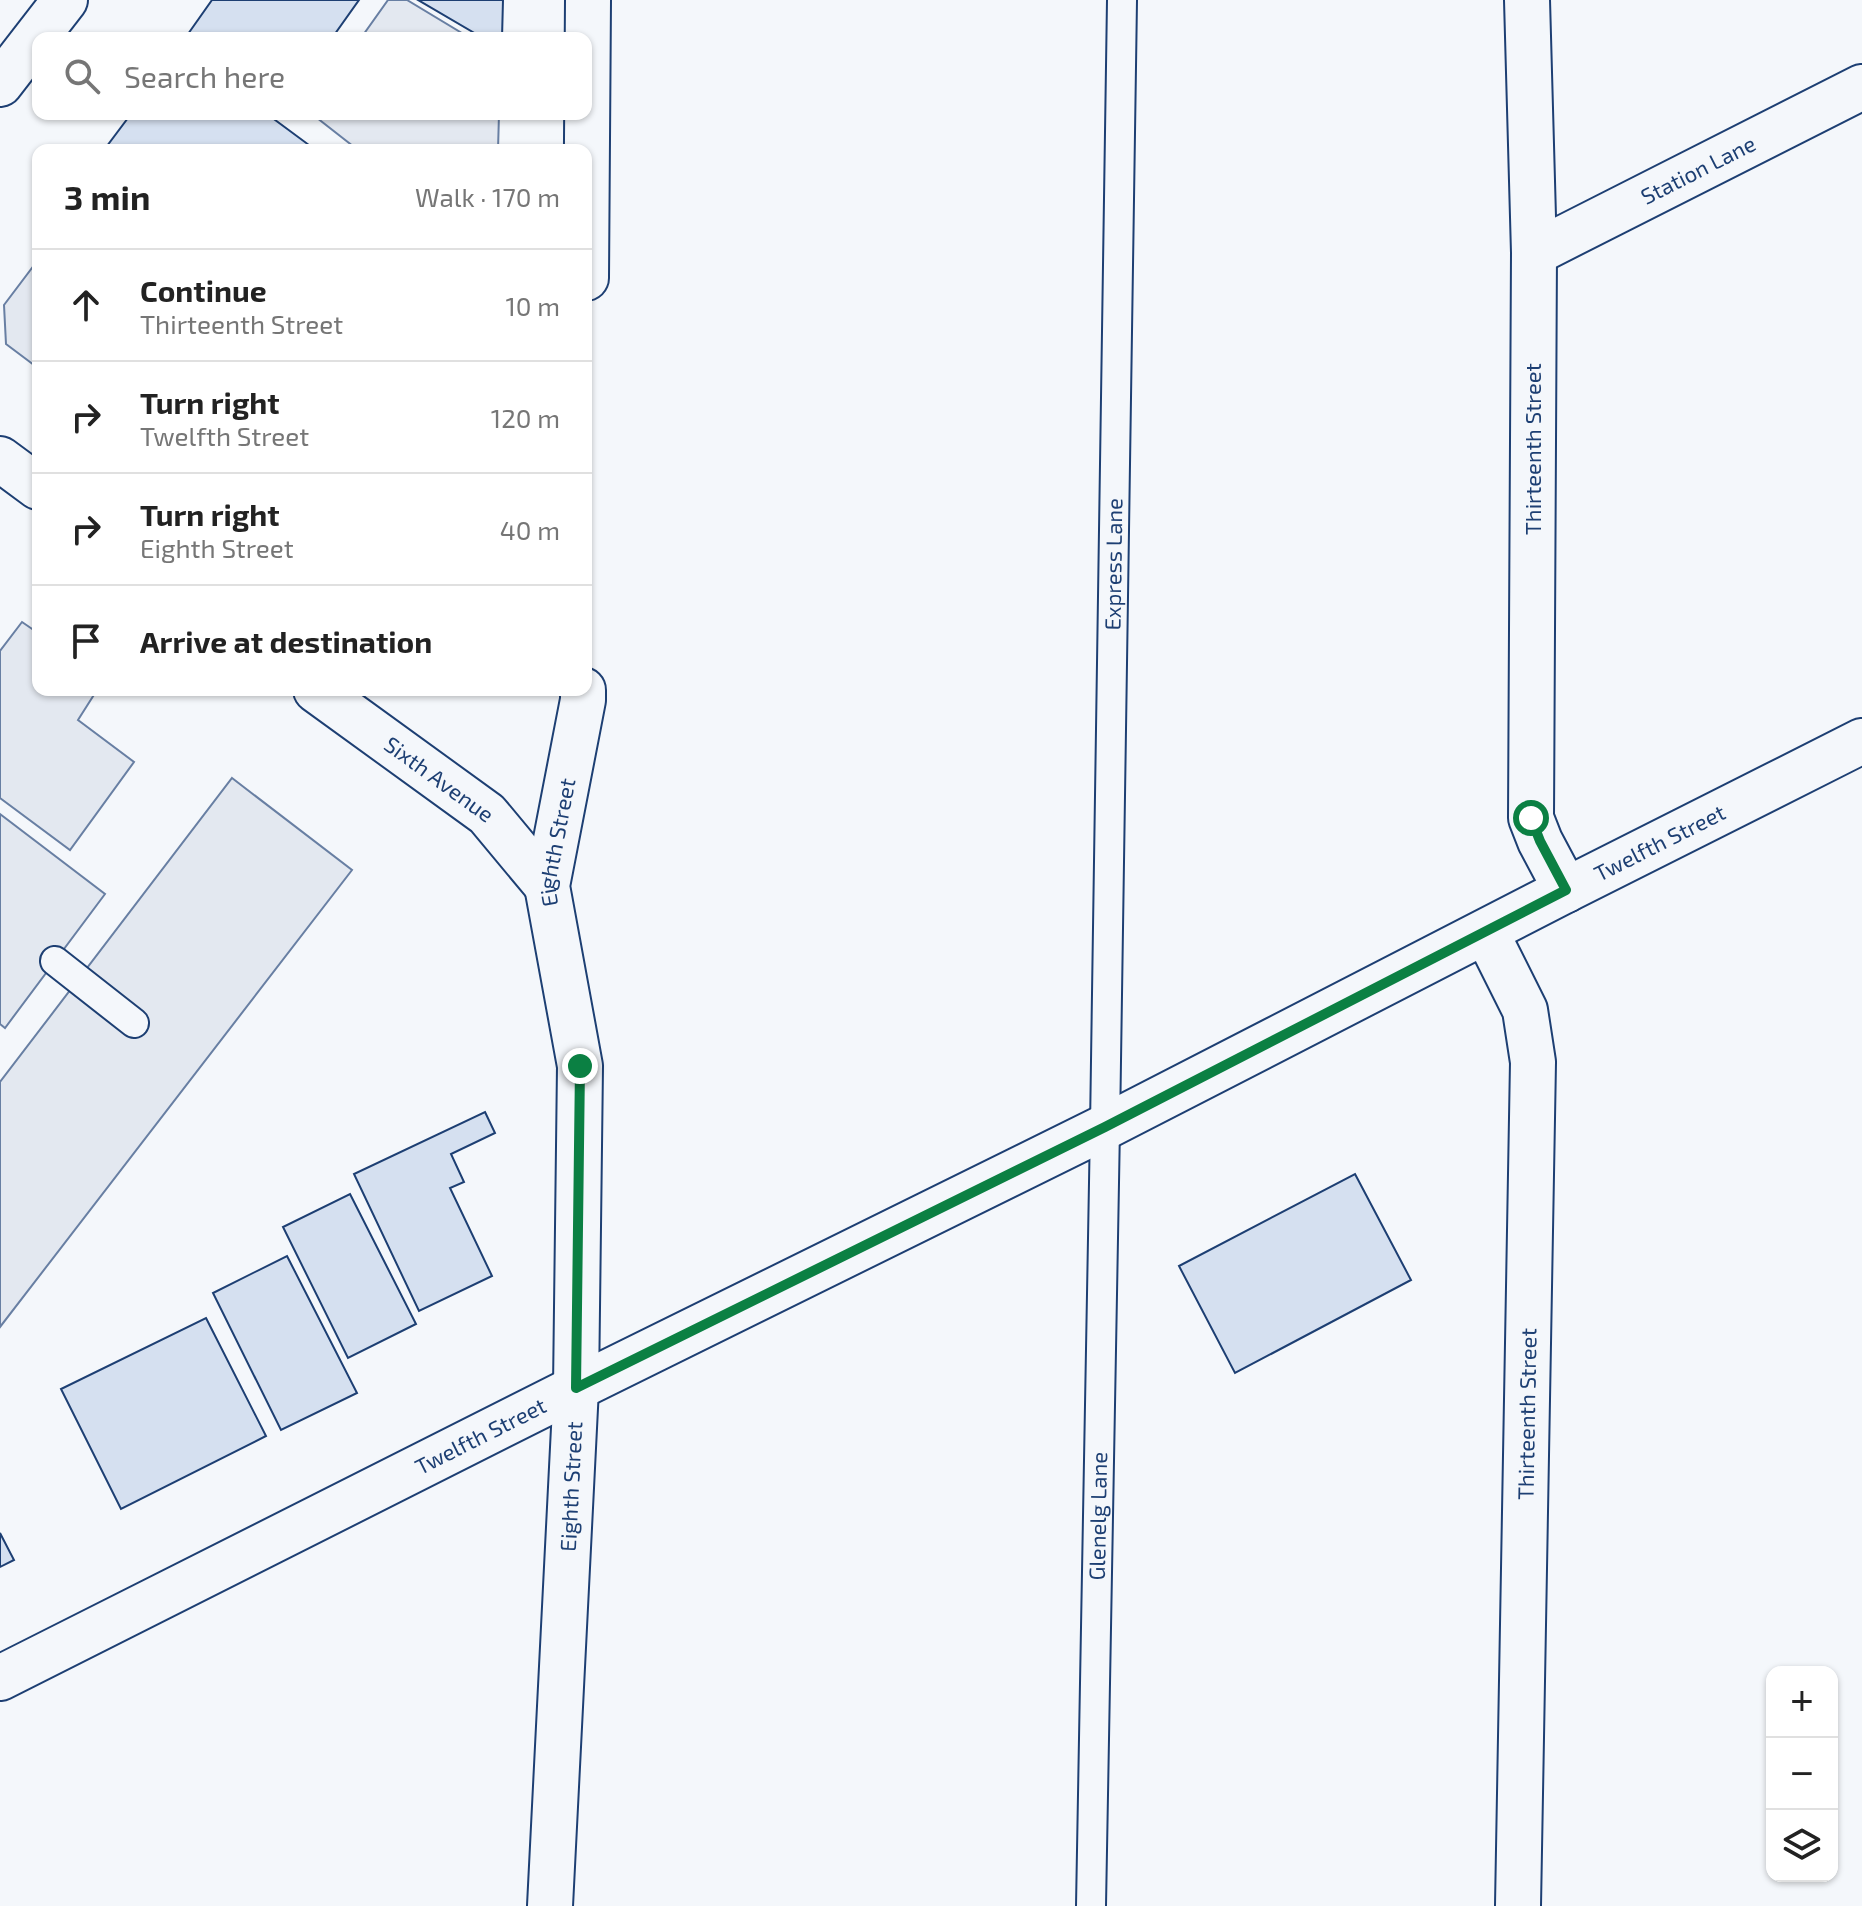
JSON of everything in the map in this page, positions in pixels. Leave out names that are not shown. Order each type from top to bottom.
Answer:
[{"type":"street","points":[[40,32],[65,0]]},
{"type":"street","points":[[588,0],[588,32]]},
{"type":"street","name":"Thirteenth Street","points":[[1527,0],[1534,253],[1531,818],[1566,890]]},
{"type":"street","points":[[0,84],[32,43]]},
{"type":"street","name":"Station Lane","points":[[1534,253],[1862,87]]},
{"type":"street","points":[[587,120],[587,144]]},
{"type":"street","points":[[0,459],[32,483]]},
{"type":"street","name":"Sixth Avenue","points":[[324,696],[487,814],[547,886]]},
{"type":"street","name":"Eighth Street","points":[[550,1906],[576,1388],[580,1066],[547,886],[583,696]]},
{"type":"street","name":"Twelfth Street","points":[[0,1678],[576,1388],[1105,1127],[1862,741]]},
{"type":"street","name":"Thirteenth Street","points":[[1486,932],[1525,1010],[1533,1062],[1518,1906]]},
{"type":"lane","name":"Express Lane","points":[[1105,1127],[1122,0]]},
{"type":"lane","points":[[55,961],[134,1023]]},
{"type":"lane","name":"Glenelg Lane","points":[[1091,1906],[1105,1127]]},
{"type":"shaded area","points":[[388,0],[407,0],[460,32],[365,32]]},
{"type":"shaded area","points":[[320,120],[499,120],[498,144],[350,144]]},
{"type":"shaded area","points":[[32,268],[32,364],[6,344],[4,305]]},
{"type":"shaded area","points":[[22,622],[32,629],[32,696],[93,696],[78,720],[134,762],[70,850],[0,798],[0,651]]},
{"type":"shaded area","points":[[232,778],[352,870],[0,1327],[0,1082]]},
{"type":"shaded area","points":[[0,814],[105,894],[5,1028],[0,1024]]},
{"type":"building","points":[[212,0],[359,0],[336,32],[189,32]]},
{"type":"building","points":[[418,0],[503,0],[502,32],[473,32]]},
{"type":"building","points":[[126,120],[275,120],[308,144],[108,144]]},
{"type":"building","points":[[485,1112],[495,1133],[451,1154],[464,1182],[450,1188],[492,1276],[419,1311],[354,1174]]},
{"type":"building","points":[[1355,1174],[1411,1280],[1235,1373],[1179,1266]]},
{"type":"building","points":[[350,1194],[416,1324],[348,1358],[283,1227]]},
{"type":"building","points":[[287,1256],[357,1393],[281,1430],[213,1293]]},
{"type":"building","points":[[206,1318],[266,1436],[121,1509],[61,1389]]},
{"type":"building","points":[[0,1533],[14,1560],[0,1567]]},
{"type":"route","points":[[580,1066],[576,1388],[1105,1127],[1566,890],[1531,818]]}]
